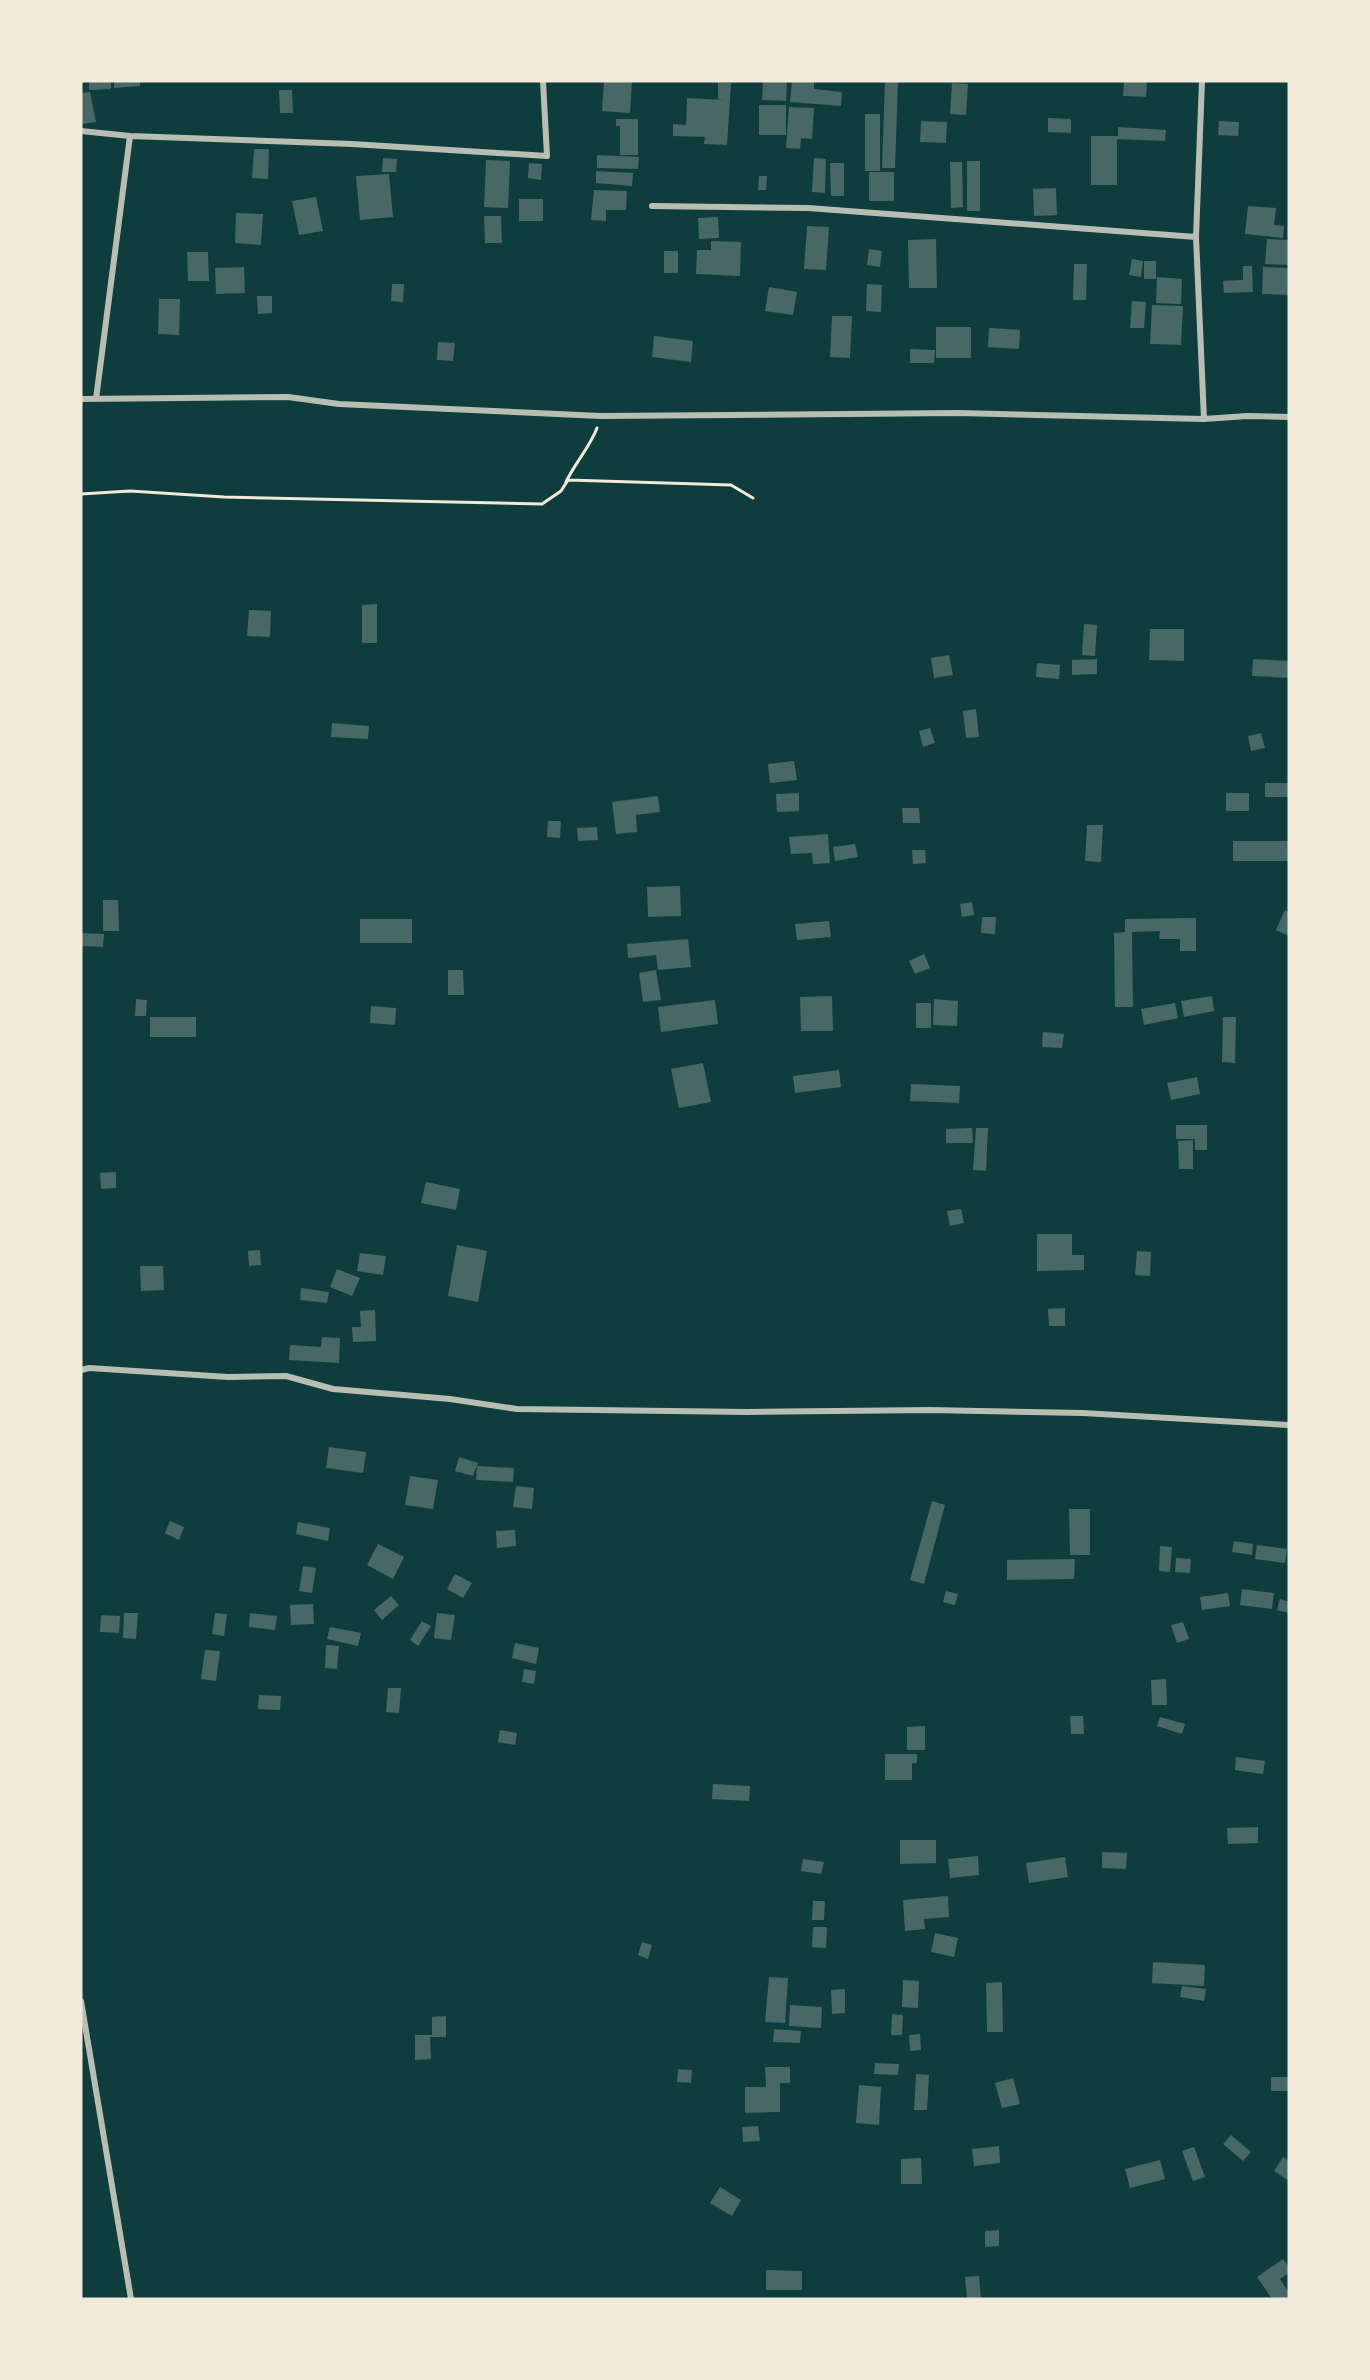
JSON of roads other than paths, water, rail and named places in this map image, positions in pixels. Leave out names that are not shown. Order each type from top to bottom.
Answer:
[{"type":"street","points":[[81,131],[130,136],[352,144],[547,156],[543,81]]},
{"type":"street","points":[[1202,81],[1196,237],[1204,419]]},
{"type":"street","points":[[96,399],[130,136]]},
{"type":"street","points":[[652,206],[808,208],[1196,237]]},
{"type":"street","points":[[81,399],[288,398],[339,404],[601,416],[958,413],[1204,419],[1247,416],[1289,417]]},
{"type":"street","points":[[81,1370],[89,1368],[228,1377],[286,1376],[333,1389],[450,1399],[517,1409],[747,1412],[930,1410],[1083,1413],[1289,1425]]},
{"type":"street","points":[[81,2001],[131,2299]]}]
